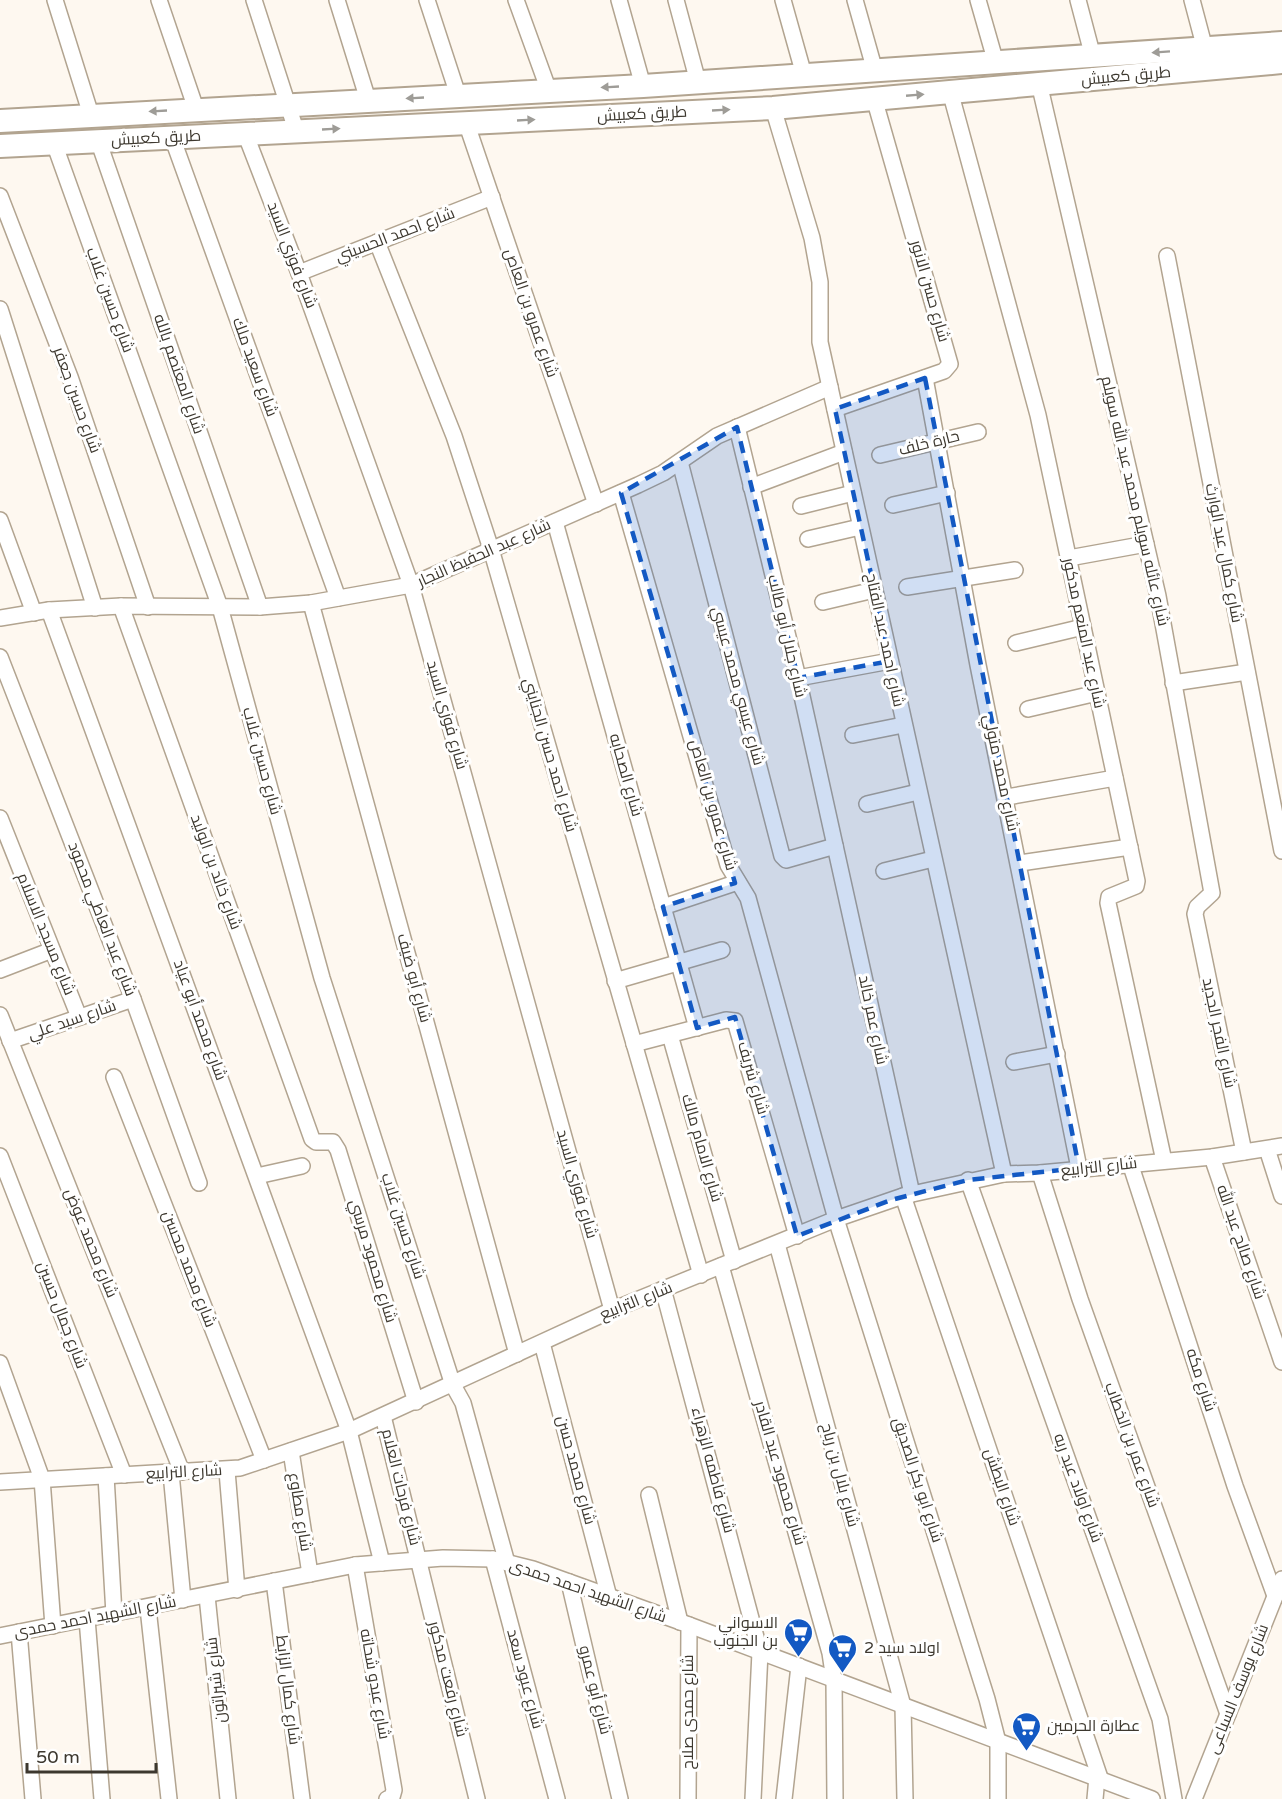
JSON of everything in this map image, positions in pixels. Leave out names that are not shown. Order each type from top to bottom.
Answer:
[{"type":"street","points":[[56,0],[91,115]]},
{"type":"street","points":[[159,0],[196,109]]},
{"type":"street","points":[[254,0],[296,130]]},
{"type":"street","points":[[338,0],[368,100]]},
{"type":"street","points":[[427,0],[458,96]]},
{"type":"street","points":[[516,0],[549,91]]},
{"type":"street","points":[[619,0],[643,86]]},
{"type":"street","points":[[676,0],[698,82]]},
{"type":"street","points":[[783,0],[804,75]]},
{"type":"street","points":[[855,0],[875,71]]},
{"type":"street","points":[[978,0],[996,63]]},
{"type":"street","points":[[1077,0],[1093,57]]},
{"type":"street","points":[[1192,0],[1205,50]]},
{"type":"street","name":"طريق كعبيش","points":[[0,121],[643,86],[1205,50],[1282,43]]},
{"type":"street","name":"طريق كعبيش","points":[[0,146],[773,108],[1282,62]]},
{"type":"street","points":[[842,73],[845,101]]},
{"type":"street","name":"شارع عائله سويلم محمد عبد الله سويلم","points":[[1039,83],[1146,544],[1173,683],[1212,893],[1197,907],[1195,914]]},
{"type":"street","name":"شارع عبد المنعم مدكور","points":[[950,91],[1038,415],[1130,847],[1137,884],[1109,897],[1108,903],[1164,1161]]},
{"type":"street","name":"شارع حسن الانور","points":[[835,410],[948,368],[950,359],[874,98]]},
{"type":"street","name":"شارع احمد عبد الفتاح","points":[[773,108],[812,238],[820,282],[820,342],[1004,1173]]},
{"type":"street","name":"شارع عمرو بن العاص","points":[[466,123],[596,504]]},
{"type":"street","name":"شارع فوزي السيد","points":[[245,133],[299,273],[411,585],[612,1310]]},
{"type":"street","name":"شارع سعيد ملك","points":[[172,137],[339,598]]},
{"type":"street","name":"شارع المعتصم بالله","points":[[98,140],[260,607]]},
{"type":"street","name":"شارع حسين غلاب","points":[[54,143],[220,608],[322,978],[453,1385],[463,1403],[500,1561]]},
{"type":"street","name":"شارع حسين جعفر","points":[[0,196],[70,377],[148,607]]},
{"type":"street","name":"شارع احمد الحسيني","points":[[299,273],[492,197]]},
{"type":"street","name":"شارع احمد حسن الجنايني","points":[[377,242],[454,436],[491,549],[701,1275]]},
{"type":"street","name":"شارع كمال عبد الوارث","points":[[1167,256],[1282,851]]},
{"type":"street","points":[[0,309],[95,608]]},
{"type":"street","name":"شارع محمد متولي","points":[[925,378],[962,578],[1079,1168]]},
{"type":"street","name":"شارع عبد الحفيظ النجار","points":[[0,618],[42,612],[121,606],[220,608],[311,603],[411,585],[621,493],[680,462],[717,436],[830,387]]},
{"type":"street","name":"شارع جلال أبو طالب","points":[[737,427],[798,678],[835,846]]},
{"type":"street","name":"حارة خلف","points":[[880,455],[978,432]]},
{"type":"street","points":[[752,487],[844,452]]},
{"type":"street","name":"شارع عيسي محمد عيسي","points":[[680,462],[782,856],[786,860],[835,846]]},
{"type":"street","name":"شارع عمرو بن العاص","points":[[621,493],[728,865],[748,898],[836,1219]]},
{"type":"street","points":[[801,506],[853,494]]},
{"type":"street","points":[[893,505],[947,494]]},
{"type":"street","name":"شارع محمد أبو عياد","points":[[0,520],[42,612],[257,1176],[349,1431],[382,1563]]},
{"type":"street","name":"شارع الصحابه","points":[[555,522],[697,1028]]},
{"type":"street","points":[[808,539],[860,527]]},
{"type":"street","points":[[1069,558],[1146,544]]},
{"type":"street","points":[[907,587],[1015,570]]},
{"type":"street","points":[[824,602],[874,590]]},
{"type":"street","name":"شارع أبو ضيف","points":[[311,603],[518,1354]]},
{"type":"street","name":"شارع خالد بن الوليد","points":[[121,606],[312,1139]]},
{"type":"street","points":[[1016,643],[1083,627]]},
{"type":"street","name":"شارع عبد العاطي محمود","points":[[0,657],[133,999],[199,1183]]},
{"type":"street","points":[[798,678],[890,661]]},
{"type":"street","points":[[1173,683],[1247,672]]},
{"type":"street","points":[[1028,709],[1097,693]]},
{"type":"street","points":[[853,735],[903,725]]},
{"type":"street","points":[[1007,797],[1115,778]]},
{"type":"street","points":[[867,804],[918,792]]},
{"type":"street","name":"شارع مسجد الاسلام","points":[[0,818],[79,1017]]},
{"type":"street","name":"شارع عمر خالد","points":[[835,846],[908,1195]]},
{"type":"street","points":[[1020,863],[1130,847]]},
{"type":"street","points":[[884,871],[933,859]]},
{"type":"street","points":[[663,907],[738,882]]},
{"type":"street","name":"شارع الفجر الجديد","points":[[1195,914],[1244,1152]]},
{"type":"street","points":[[0,970],[52,950]]},
{"type":"street","points":[[615,981],[722,950]]},
{"type":"street","name":"شارع سيد علي","points":[[10,1041],[133,999]]},
{"type":"street","name":"شارع محمد عوض","points":[[0,1015],[177,1472],[183,1600]]},
{"type":"street","name":"شارع شريف","points":[[634,1044],[733,1020],[738,1026],[797,1236]]},
{"type":"street","name":"شارع الامام مالك","points":[[670,1035],[727,1264]]},
{"type":"street","points":[[1014,1062],[1057,1054]]},
{"type":"street","name":"شارع محمد محسن","points":[[114,1077],[264,1460]]},
{"type":"street","name":"شارع محمود مرسي","points":[[312,1139],[333,1142],[338,1150],[416,1401]]},
{"type":"street","points":[[1274,1148],[1282,1196]]},
{"type":"street","name":"شارع الترابيع","points":[[0,1482],[226,1471],[264,1460],[349,1431],[612,1310],[663,1289],[836,1219],[908,1195],[1004,1173],[1040,1173],[1212,1157],[1274,1148]]},
{"type":"street","name":"شارع جمال حسين","points":[[0,1156],[124,1475]]},
{"type":"street","name":"شارع صالح عبد الله","points":[[1212,1157],[1282,1362]]},
{"type":"street","name":"شارع مكه","points":[[1130,1163],[1235,1486],[1275,1596]]},
{"type":"street","points":[[257,1176],[302,1166]]},
{"type":"street","name":"شارع عمر بن الخطاب","points":[[1040,1173],[1080,1299],[1228,1714]]},
{"type":"street","name":"شارع اولاد عبد ربه","points":[[968,1180],[1160,1719],[1174,1799]]},
{"type":"street","name":"شارع البطش","points":[[908,1195],[1098,1778]]},
{"type":"street","name":"شارع ابو بكر الصديق","points":[[836,1219],[998,1742]]},
{"type":"street","name":"شارع بلال بن رباح","points":[[777,1244],[903,1706],[905,1799]]},
{"type":"street","name":"شارع محمود عبد القادر","points":[[727,1264],[820,1612],[834,1680]]},
{"type":"street","name":"شارع فاطمه الزهراء","points":[[663,1289],[760,1652],[753,1799]]},
{"type":"street","name":"شارع محمد حسن","points":[[542,1343],[609,1597]]},
{"type":"street","points":[[0,1362],[42,1479],[53,1626]]},
{"type":"street","name":"شارع فرحات العلام","points":[[383,1416],[419,1559]]},
{"type":"street","name":"شارع مطاوع","points":[[291,1451],[310,1574]]},
{"type":"street","points":[[226,1471],[237,1590]]},
{"type":"street","points":[[106,1476],[114,1614]]},
{"type":"street","name":"شارع حمدى صلاح","points":[[649,1494],[684,1624],[688,1799]]},
{"type":"street","name":"شارع الشهيد احمد حمدى","points":[[0,1636],[355,1565],[471,1557],[500,1561],[569,1582],[1152,1799]]},
{"type":"street","name":"شارع رفعت مدكور","points":[[419,1559],[477,1799]]},
{"type":"street","name":"شارع عبود سعد","points":[[500,1561],[556,1799]]},
{"type":"street","name":"شارع عبدو شحاته","points":[[355,1565],[394,1790],[392,1797],[387,1799]]},
{"type":"street","name":"شارع يوسف السباعى","points":[[1194,1799],[1282,1579]]},
{"type":"street","name":"شارع كمال الزايط","points":[[274,1581],[302,1799]]},
{"type":"street","name":"شارع أبو عمرو","points":[[569,1582],[620,1799]]},
{"type":"street","name":"شارع شيراتون","points":[[207,1596],[228,1799]]},
{"type":"street","points":[[148,1608],[169,1799]]},
{"type":"street","points":[[87,1619],[102,1799]]},
{"type":"street","points":[[19,1632],[33,1799]]},
{"type":"street","points":[[784,1799],[799,1666]]},
{"type":"street","points":[[834,1680],[835,1799]]},
{"type":"street","points":[[998,1742],[998,1799]]},
{"type":"street","points":[[1095,1799],[1098,1778]]},
{"type":"highlighted area","points":[[925,378],[1079,1168],[968,1180],[891,1200],[797,1236],[735,1017],[697,1028],[663,907],[735,883],[621,493],[737,427],[798,678],[890,661],[835,409]]},
{"type":"place","name":"الاسواني بن الجنوب","points":[[799,1658]]},
{"type":"place","name":"اولاد سيد 2","points":[[843,1674]]},
{"type":"place","name":"عطارة الحرمين","points":[[1026,1752]]}]
